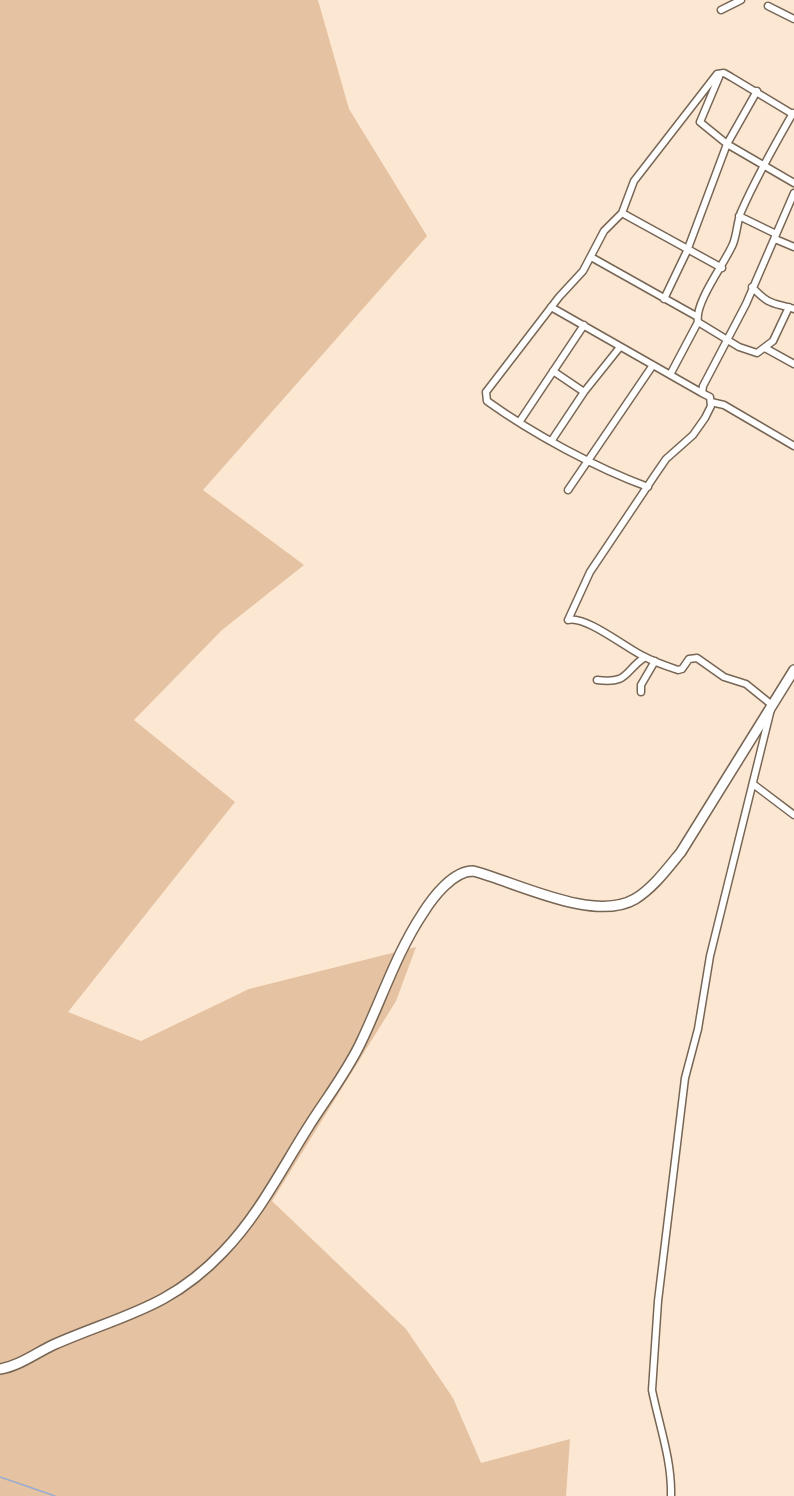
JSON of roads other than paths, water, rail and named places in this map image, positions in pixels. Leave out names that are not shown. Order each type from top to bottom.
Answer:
[{"type":"main road","points":[[0,1369],[12,1366],[52,1345],[162,1302],[194,1279],[222,1254],[260,1207],[361,1043],[406,941],[423,911],[457,876],[473,871],[570,902],[604,907],[634,899],[664,872],[681,852],[794,670]]},
{"type":"street","points":[[721,10],[741,0]]},
{"type":"street","points":[[768,6],[794,19]]},
{"type":"street","points":[[671,374],[715,274],[722,268],[736,234],[739,216],[763,166],[793,114],[757,91],[721,73]]},
{"type":"street","points":[[721,73],[700,118],[703,125],[726,144],[794,183]]},
{"type":"street","points":[[648,487],[614,474],[552,440],[491,404],[485,395],[551,306],[583,271],[604,231],[622,213],[634,181],[705,89],[721,73]]},
{"type":"street","points":[[664,299],[687,251],[726,144],[757,91]]},
{"type":"street","points":[[702,393],[776,237],[794,193]]},
{"type":"street","points":[[622,213],[687,251],[722,268]]},
{"type":"street","points":[[739,216],[794,247]]},
{"type":"street","points":[[591,257],[752,353],[765,348],[773,340],[791,308],[781,308],[752,287]]},
{"type":"street","points":[[551,306],[710,397],[711,402],[710,410],[698,428],[666,459],[590,572],[568,620],[574,619],[600,630],[645,657],[679,670],[687,660],[695,657],[724,677],[746,684],[772,705],[710,956],[699,1029],[685,1078],[669,1201],[652,1390],[655,1413],[667,1452],[670,1496]]},
{"type":"street","points":[[520,421],[584,325]]},
{"type":"street","points":[[552,440],[584,392],[620,347]]},
{"type":"street","points":[[765,348],[794,364]]},
{"type":"street","points":[[568,490],[653,365]]},
{"type":"street","points":[[553,370],[584,392]]},
{"type":"street","points":[[711,402],[724,405],[794,446]]},
{"type":"street","points":[[597,681],[612,683],[621,681],[645,657]]},
{"type":"street","points":[[641,692],[641,685],[655,661]]},
{"type":"street","points":[[753,784],[794,815]]},
{"type":"waterway","points":[[0,1477],[55,1496]]}]
